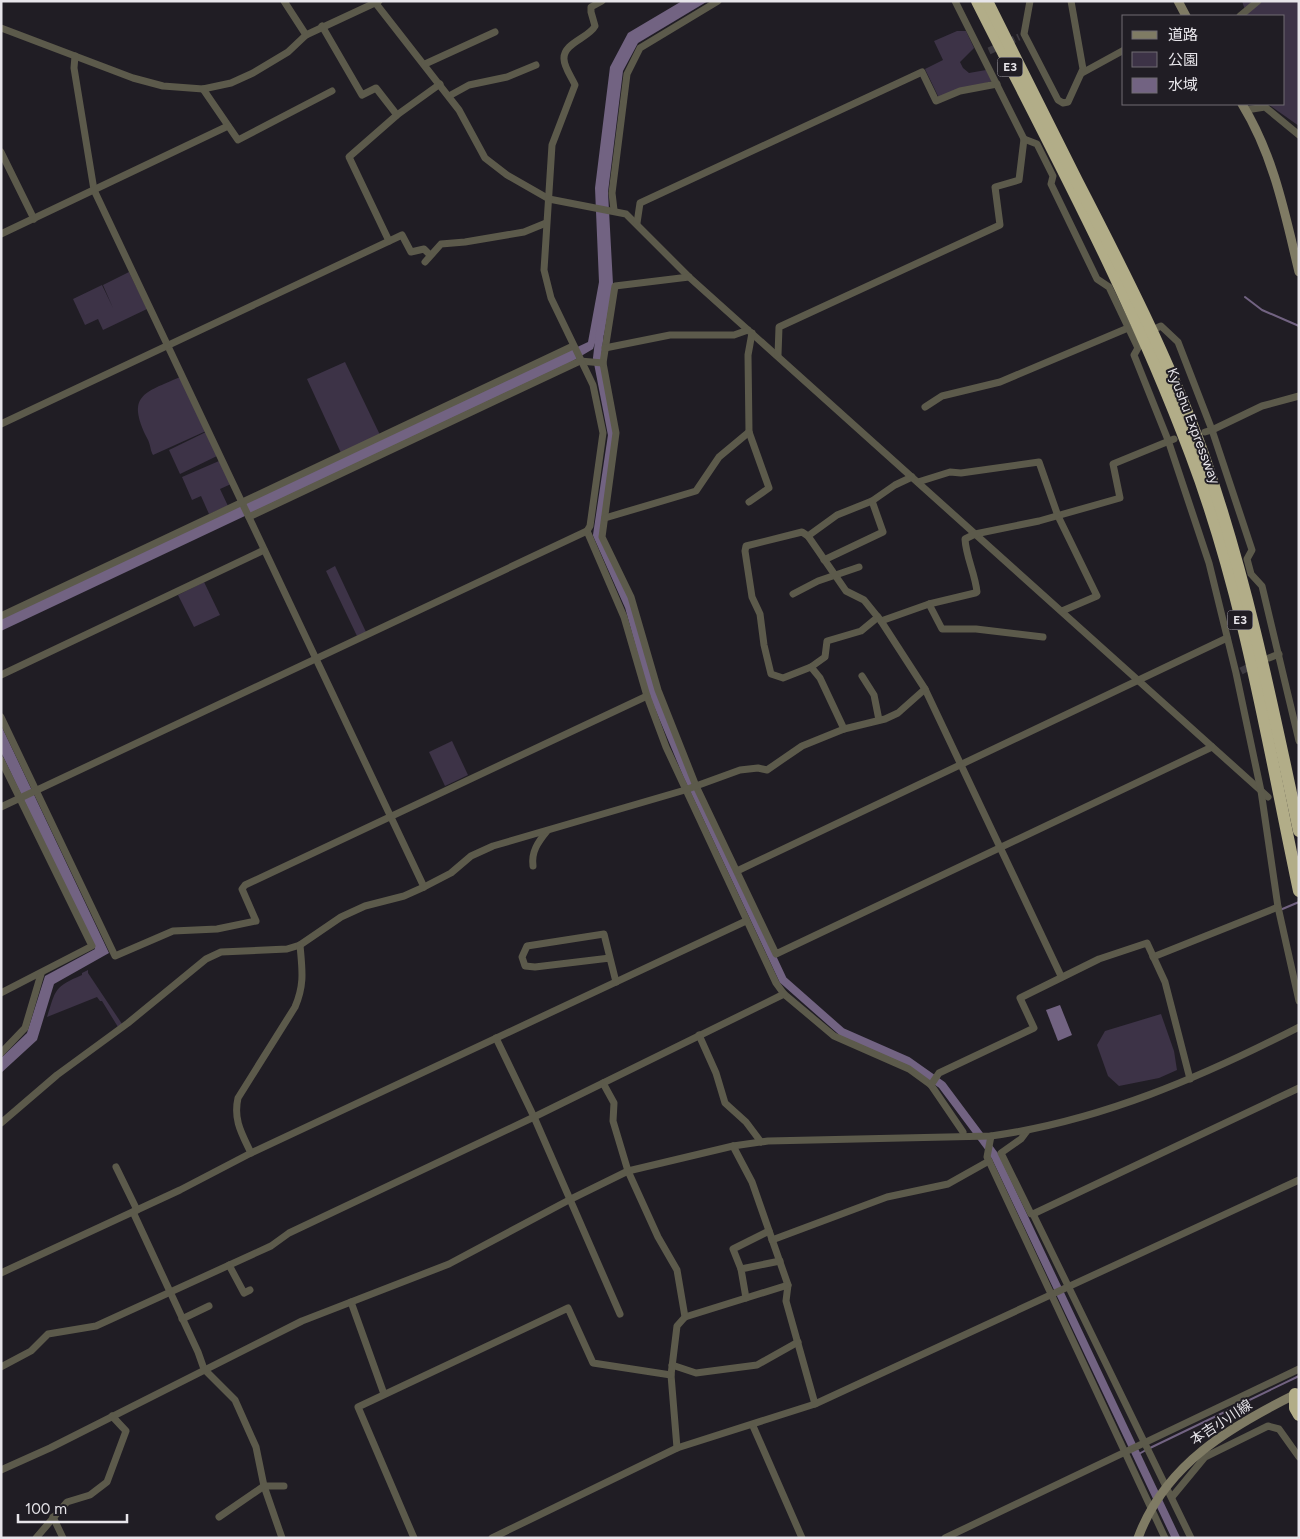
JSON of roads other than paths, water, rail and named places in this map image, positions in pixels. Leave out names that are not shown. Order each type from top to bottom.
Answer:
[{"type":"highway","name":"Kyushu Expressway","points":[[977,1],[1071,178],[1202,452],[1236,555],[1258,640],[1299,831]]},
{"type":"highway","name":"Kyushu Expressway","points":[[987,1],[1047,131]]},
{"type":"highway","name":"Kyushu Expressway","points":[[1156,355],[1192,456],[1225,558],[1246,642],[1299,891]]},
{"type":"highway","points":[[1297,1395],[1295,1408],[1299,1415]]},
{"type":"main road","points":[[1178,1],[1185,15]]},
{"type":"main road","points":[[1244,107],[1260,136],[1277,179],[1299,272]]},
{"type":"main road","name":"本吉小川線","points":[[1138,1538],[1151,1509],[1166,1485],[1194,1456],[1222,1435],[1297,1395]]},
{"type":"street","points":[[284,1],[306,34]]},
{"type":"street","points":[[1,807],[587,531],[590,526],[603,433],[593,385],[551,298],[546,279],[546,223],[552,145],[575,85],[564,60],[565,53],[575,42],[592,32],[596,26],[590,12],[591,7],[602,1]]},
{"type":"street","points":[[613,210],[612,193],[628,70],[642,45],[718,1]]},
{"type":"street","points":[[778,355],[779,327],[1000,225],[995,187],[1019,180],[1024,139],[997,84],[985,52],[955,1]]},
{"type":"street","points":[[1030,1],[1022,35],[1058,100],[1063,103],[1068,102],[1083,68],[1071,1]]},
{"type":"street","points":[[1241,15],[1258,1]]},
{"type":"street","points":[[1,28],[134,78],[163,86],[203,89],[231,83],[253,73],[288,52],[306,34],[376,2],[459,110],[485,158],[507,175],[549,199],[626,214],[689,277],[778,355],[1268,798]]},
{"type":"street","points":[[322,26],[362,95],[376,88],[397,115]]},
{"type":"street","points":[[425,64],[495,32]]},
{"type":"street","points":[[1079,74],[1122,51]]},
{"type":"street","points":[[76,56],[74,68],[94,190],[424,887]]},
{"type":"street","points":[[449,96],[469,85],[507,77],[536,65]]},
{"type":"street","points":[[637,223],[640,203],[922,72],[936,101],[960,91],[997,84]]},
{"type":"street","points":[[388,241],[349,157],[397,115],[440,84]]},
{"type":"street","points":[[203,89],[238,140],[332,91]]},
{"type":"street","points":[[1244,107],[1265,107],[1299,135]]},
{"type":"street","points":[[1,234],[228,126]]},
{"type":"street","points":[[1024,139],[1037,144],[1053,176],[1051,184],[1097,279],[1109,287],[1134,338],[1138,348],[1134,355],[1171,440],[1209,563],[1227,638],[1239,672],[1261,791],[1278,907],[1299,1001]]},
{"type":"street","points":[[1,152],[34,218]]},
{"type":"street","points":[[425,262],[441,244],[447,242],[465,242],[524,232],[546,223]]},
{"type":"street","points":[[1,424],[402,235],[411,252],[424,249],[430,255]]},
{"type":"street","points":[[689,277],[615,286],[603,363],[616,433],[602,536],[631,597],[658,690],[696,786],[776,954],[1212,747]]},
{"type":"street","points":[[1134,338],[1160,326],[1178,342],[1252,550],[1247,559],[1251,574],[1262,586],[1299,741]]},
{"type":"street","points":[[925,407],[942,396],[1000,382],[1128,328]]},
{"type":"street","points":[[605,348],[670,335],[734,335],[750,332]]},
{"type":"street","points":[[749,502],[769,488],[749,432],[748,363],[750,332]]},
{"type":"street","points":[[1,616],[574,346]]},
{"type":"street","points":[[249,517],[580,361],[603,363]]},
{"type":"street","points":[[1209,431],[1262,406],[1299,396]]},
{"type":"street","points":[[605,518],[696,491],[719,457],[749,432]]},
{"type":"street","points":[[1061,976],[925,689],[879,619],[864,600],[846,591],[808,536],[802,532],[759,541],[746,546],[745,551],[752,597],[760,614],[764,646],[771,674],[782,678],[811,668],[825,657],[827,641],[861,631],[879,619],[929,604],[969,596],[977,592],[965,539],[975,534],[1058,516],[1120,498],[1113,464],[1171,440]]},
{"type":"street","points":[[808,536],[838,515],[872,501],[895,485],[950,472],[962,473],[1040,462],[1058,516],[1097,596],[1062,611]]},
{"type":"street","points":[[824,560],[883,532],[872,501]]},
{"type":"street","points":[[587,531],[622,611],[647,696],[685,790],[746,921],[784,994],[834,1036],[909,1069],[932,1084],[963,1132]]},
{"type":"street","points":[[1,675],[264,550]]},
{"type":"street","points":[[793,594],[808,585],[859,567]]},
{"type":"street","points":[[929,604],[942,629],[976,629],[1043,636]]},
{"type":"street","points":[[737,871],[1137,679],[1227,638]]},
{"type":"street","points":[[1269,658],[1279,654]]},
{"type":"street","points":[[811,668],[820,678],[844,729]]},
{"type":"street","points":[[862,676],[874,695],[878,720]]},
{"type":"street","points":[[1,1123],[57,1075],[128,1022],[206,959],[221,952],[287,950],[300,945],[341,917],[365,906],[404,896],[424,887],[451,873],[471,856],[493,846],[685,790],[740,770],[758,768],[767,770],[802,746],[844,729],[898,714],[925,689]]},
{"type":"street","points":[[1,717],[115,956],[168,933],[217,929],[256,921],[242,890],[245,886],[647,696]]},
{"type":"street","points":[[1,760],[92,946],[1,993]]},
{"type":"street","points":[[533,866],[532,857],[537,844],[547,830]]},
{"type":"street","points":[[1153,957],[1278,907]]},
{"type":"street","points":[[1,1273],[135,1211],[251,1153],[746,921]]},
{"type":"street","points":[[610,958],[535,967],[525,966],[522,957],[527,946],[604,934],[610,958],[616,982]]},
{"type":"street","points":[[932,1084],[938,1075],[1034,1028],[1020,998],[1061,976],[1099,959],[1147,943],[1165,982],[1190,1080]]},
{"type":"street","points":[[251,1153],[236,1122],[235,1111],[238,1098],[295,1007],[301,994],[303,987],[300,945]]},
{"type":"street","points":[[1,1053],[25,1028],[41,974]]},
{"type":"street","points":[[1,1366],[31,1351],[48,1334],[96,1326],[271,1246],[289,1233],[534,1117],[784,994]]},
{"type":"street","points":[[1,1470],[50,1448],[302,1321],[449,1264],[569,1200],[628,1172],[734,1146],[761,1142],[991,1139],[1026,1131],[1157,1093],[1241,1057],[1299,1027]]},
{"type":"street","points":[[699,1035],[716,1073],[725,1103],[746,1122],[761,1142]]},
{"type":"street","points":[[496,1038],[534,1117],[620,1314]]},
{"type":"street","points":[[603,1083],[614,1103],[614,1121],[628,1172],[658,1237],[677,1270],[685,1317]]},
{"type":"street","points":[[1033,1214],[1299,1088]]},
{"type":"street","points":[[1026,1131],[1021,1139],[1001,1154],[1031,1214],[1033,1214],[1191,1538]]},
{"type":"street","points":[[991,1139],[988,1152],[989,1161],[1165,1538]]},
{"type":"street","points":[[734,1146],[752,1182],[788,1285],[786,1301],[815,1404]]},
{"type":"street","points":[[772,1240],[887,1197],[948,1184],[989,1161]]},
{"type":"street","points":[[116,1167],[204,1369],[235,1400],[256,1447],[264,1486],[282,1538]]},
{"type":"street","points":[[492,1538],[677,1448],[753,1426],[815,1404],[1068,1289],[1299,1180]]},
{"type":"street","points":[[746,1298],[741,1269],[733,1249],[769,1231]]},
{"type":"street","points":[[741,1269],[780,1261]]},
{"type":"street","points":[[229,1265],[244,1293],[250,1290]]},
{"type":"street","points":[[677,1448],[671,1375],[677,1326],[685,1317],[788,1285]]},
{"type":"street","points":[[352,1302],[384,1394]]},
{"type":"street","points":[[182,1319],[209,1306]]},
{"type":"street","points":[[414,1538],[358,1407],[568,1308],[593,1363],[671,1375]]},
{"type":"street","points":[[672,1365],[696,1373],[757,1365],[798,1342]]},
{"type":"street","points":[[945,1538],[1299,1369]]},
{"type":"street","points":[[36,1538],[67,1502],[90,1496],[107,1482],[126,1431],[112,1416]]},
{"type":"street","points":[[753,1426],[802,1538]]},
{"type":"street","points":[[1172,1497],[1205,1457],[1268,1426],[1279,1429],[1299,1457]]},
{"type":"street","points":[[220,1517],[239,1501],[264,1486],[284,1486]]},
{"type":"street","points":[[54,1517],[63,1538]]},
{"type":"water","points":[[682,1],[708,1],[638,43],[623,71],[608,192],[613,284],[604,335],[598,334],[593,349],[571,362],[1,631],[1,618],[588,342],[599,282],[595,188],[610,67],[628,33]]},
{"type":"water","points":[[1,725],[109,953],[54,984],[37,1040],[1,1073],[1,1058],[27,1033],[45,976],[95,949],[1,752]]},
{"type":"water","points":[[1060,1005],[1072,1035],[1058,1041],[1046,1010]]},
{"type":"waterway","points":[[1245,297],[1262,310],[1299,326]]},
{"type":"waterway","points":[[601,324],[597,358],[612,435],[597,535],[629,607],[652,691],[687,775],[783,980],[842,1032],[908,1061],[942,1085],[995,1156],[1176,1538]]},
{"type":"waterway","points":[[1280,910],[1299,902]]},
{"type":"waterway","points":[[1150,1448],[1299,1376]]},
{"type":"waterway","points":[[1137,1455],[1146,1450]]},
{"type":"tunnel","points":[[989,51],[1019,37]]},
{"type":"tunnel","points":[[1241,671],[1253,665]]}]
